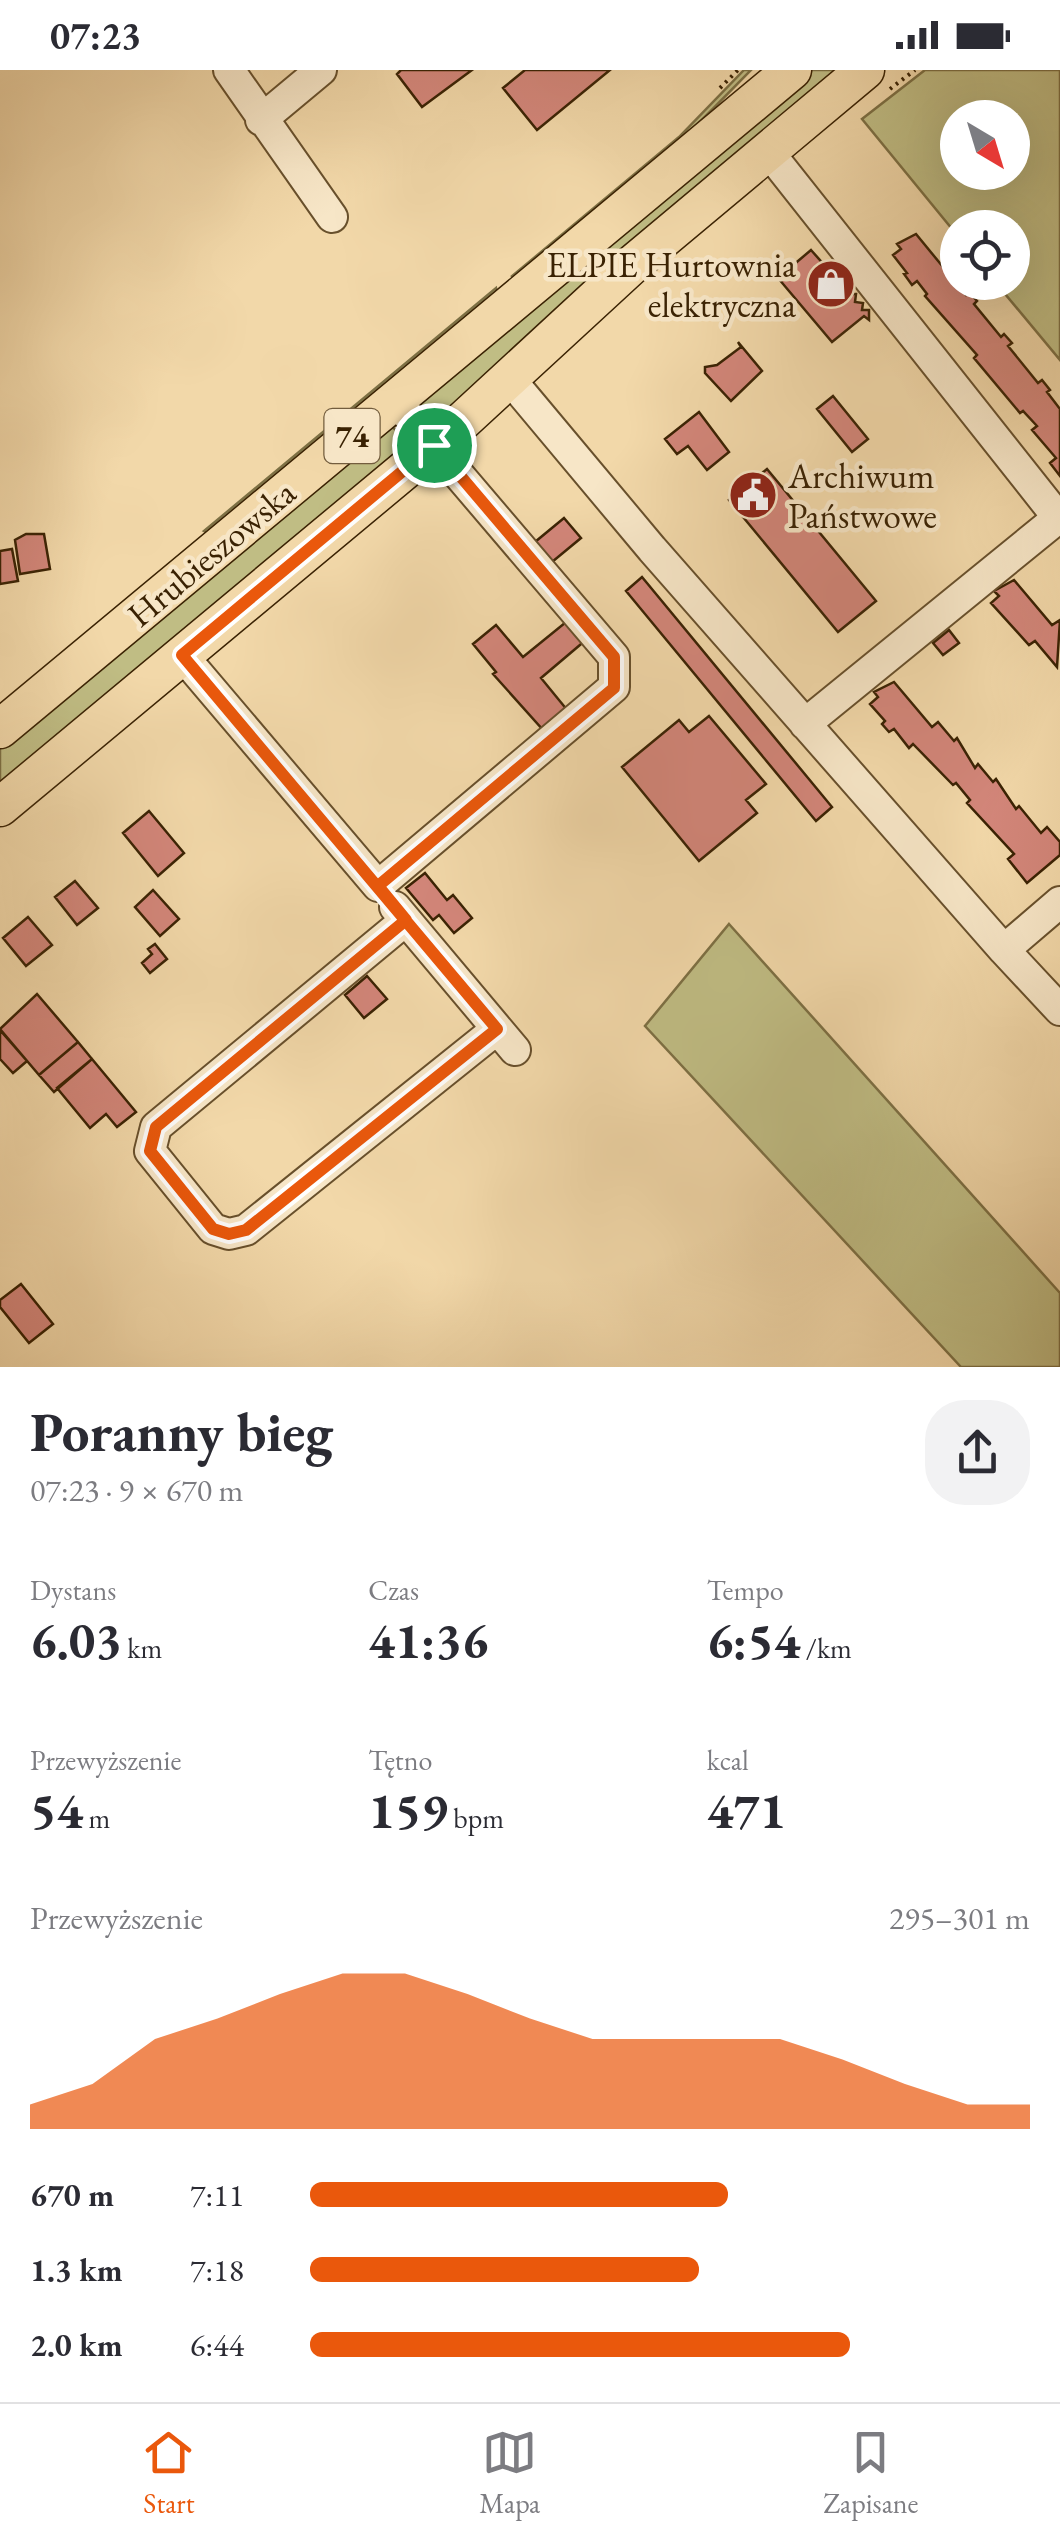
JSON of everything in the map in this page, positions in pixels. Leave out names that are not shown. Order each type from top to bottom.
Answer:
[{"type":"main road","name":"Hrubieszowska","points":[[0,729],[792,70]]},
{"type":"main road","name":"Hrubieszowska","points":[[0,806],[434,445],[766,150],[865,70]]},
{"type":"street","points":[[228,70],[332,217]]},
{"type":"street","points":[[261,120],[321,70]]},
{"type":"street","points":[[766,150],[1059,519],[805,724]]},
{"type":"street","points":[[509,378],[805,724],[1060,1010]]},
{"type":"street","points":[[378,886],[614,688],[614,657],[395,400]]},
{"type":"street","points":[[182,655],[378,886],[506,1040],[246,1230],[229,1234],[213,1229],[150,1151],[156,1127],[406,920]]},
{"type":"street","points":[[1004,950],[1060,902]]},
{"type":"shaded area","points":[[744,70],[751,70],[695,127],[511,277],[679,137]]},
{"type":"shaded area","points":[[811,70],[840,70],[443,417],[432,420],[418,404],[428,387]]},
{"type":"shaded area","points":[[925,70],[1060,70],[1060,360],[1010,300],[1030,300],[1030,210],[940,210],[940,214],[862,119]]},
{"type":"shaded area","points":[[496,288],[497,293],[208,533],[204,531]]},
{"type":"shaded area","points":[[390,425],[404,437],[402,450],[0,785],[0,743]]},
{"type":"shaded area","points":[[729,924],[1060,1293],[1060,1367],[961,1367],[645,1026]]},
{"type":"building","points":[[401,70],[472,70],[422,107],[397,74]]},
{"type":"building","points":[[525,70],[610,70],[537,130],[503,88]]},
{"type":"building","points":[[916,234],[940,263],[940,300],[976,300],[974,304],[1001,337],[1004,334],[1012,343],[1008,346],[1038,383],[1042,380],[1050,390],[1047,392],[1060,409],[1060,476],[1050,463],[1056,458],[1032,430],[1037,426],[1023,411],[1020,413],[974,358],[977,355],[925,296],[917,281],[912,285],[904,274],[907,273],[893,255],[901,249],[897,244]]},
{"type":"building","points":[[811,250],[827,268],[831,265],[836,278],[843,279],[842,286],[850,287],[849,294],[856,294],[855,302],[863,303],[862,310],[869,310],[869,320],[864,316],[832,342],[778,278]]},
{"type":"building","points":[[738,342],[762,371],[731,401],[705,373],[705,367],[717,365],[741,347]]},
{"type":"building","points":[[833,396],[868,439],[852,452],[817,409]]},
{"type":"building","points":[[699,412],[729,452],[707,470],[688,446],[677,454],[665,439]]},
{"type":"building","points":[[767,469],[876,601],[838,632],[729,500]]},
{"type":"building","points":[[564,518],[581,538],[552,562],[535,542]]},
{"type":"building","points":[[26,534],[44,534],[50,569],[20,574],[15,540]]},
{"type":"building","points":[[12,549],[18,581],[0,584],[0,551]]},
{"type":"building","points":[[642,577],[832,807],[816,821],[626,591]]},
{"type":"building","points":[[1014,580],[1052,625],[1060,620],[1057,667],[1035,641],[1029,645],[991,603],[999,596],[994,591]]},
{"type":"building","points":[[571,618],[587,639],[541,678],[568,711],[544,731],[493,674],[496,672],[473,644],[496,625],[523,657]]},
{"type":"building","points":[[949,630],[959,643],[943,655],[933,643]]},
{"type":"building","points":[[894,682],[932,727],[938,722],[954,741],[957,738],[975,768],[978,764],[993,782],[996,779],[1016,809],[1019,806],[1041,833],[1047,827],[1060,842],[1060,855],[1027,883],[1008,859],[1014,854],[967,803],[970,800],[956,783],[953,785],[913,744],[909,748],[894,729],[889,732],[882,724],[885,721],[870,704],[878,697],[874,692]]},
{"type":"building","points":[[709,716],[766,784],[746,800],[757,813],[699,861],[622,767],[679,720],[689,732]]},
{"type":"building","points":[[149,811],[184,853],[158,876],[123,833]]},
{"type":"building","points":[[425,873],[447,900],[453,895],[472,918],[454,933],[439,915],[433,920],[406,888]]},
{"type":"building","points":[[75,881],[98,908],[77,925],[55,897]]},
{"type":"building","points":[[153,890],[179,919],[160,936],[135,907]]},
{"type":"building","points":[[28,917],[52,945],[26,966],[3,938]]},
{"type":"building","points":[[155,944],[167,959],[150,973],[142,963],[152,954],[148,949]]},
{"type":"building","points":[[367,976],[387,999],[364,1018],[345,995]]},
{"type":"building","points":[[37,994],[78,1042],[39,1075],[0,1029]]},
{"type":"building","points":[[0,1030],[27,1061],[13,1073],[0,1059]]},
{"type":"building","points":[[78,1042],[92,1059],[54,1092],[39,1075]]},
{"type":"building","points":[[92,1059],[136,1112],[117,1127],[106,1114],[90,1128],[57,1088]]},
{"type":"building","points":[[21,1284],[53,1324],[29,1343],[0,1307],[0,1300]]},
{"type":"place","name":"ELPIE Hurtownia elektryczna","points":[[831,284]]},
{"type":"place","name":"Archiwum Państwowe","points":[[753,495]]},
{"type":"route","points":[[434,445],[182,655],[378,886],[497,1029],[246,1230],[229,1234],[213,1229],[150,1151],[156,1127],[406,920],[378,886],[614,688],[614,657],[434,445]]}]
